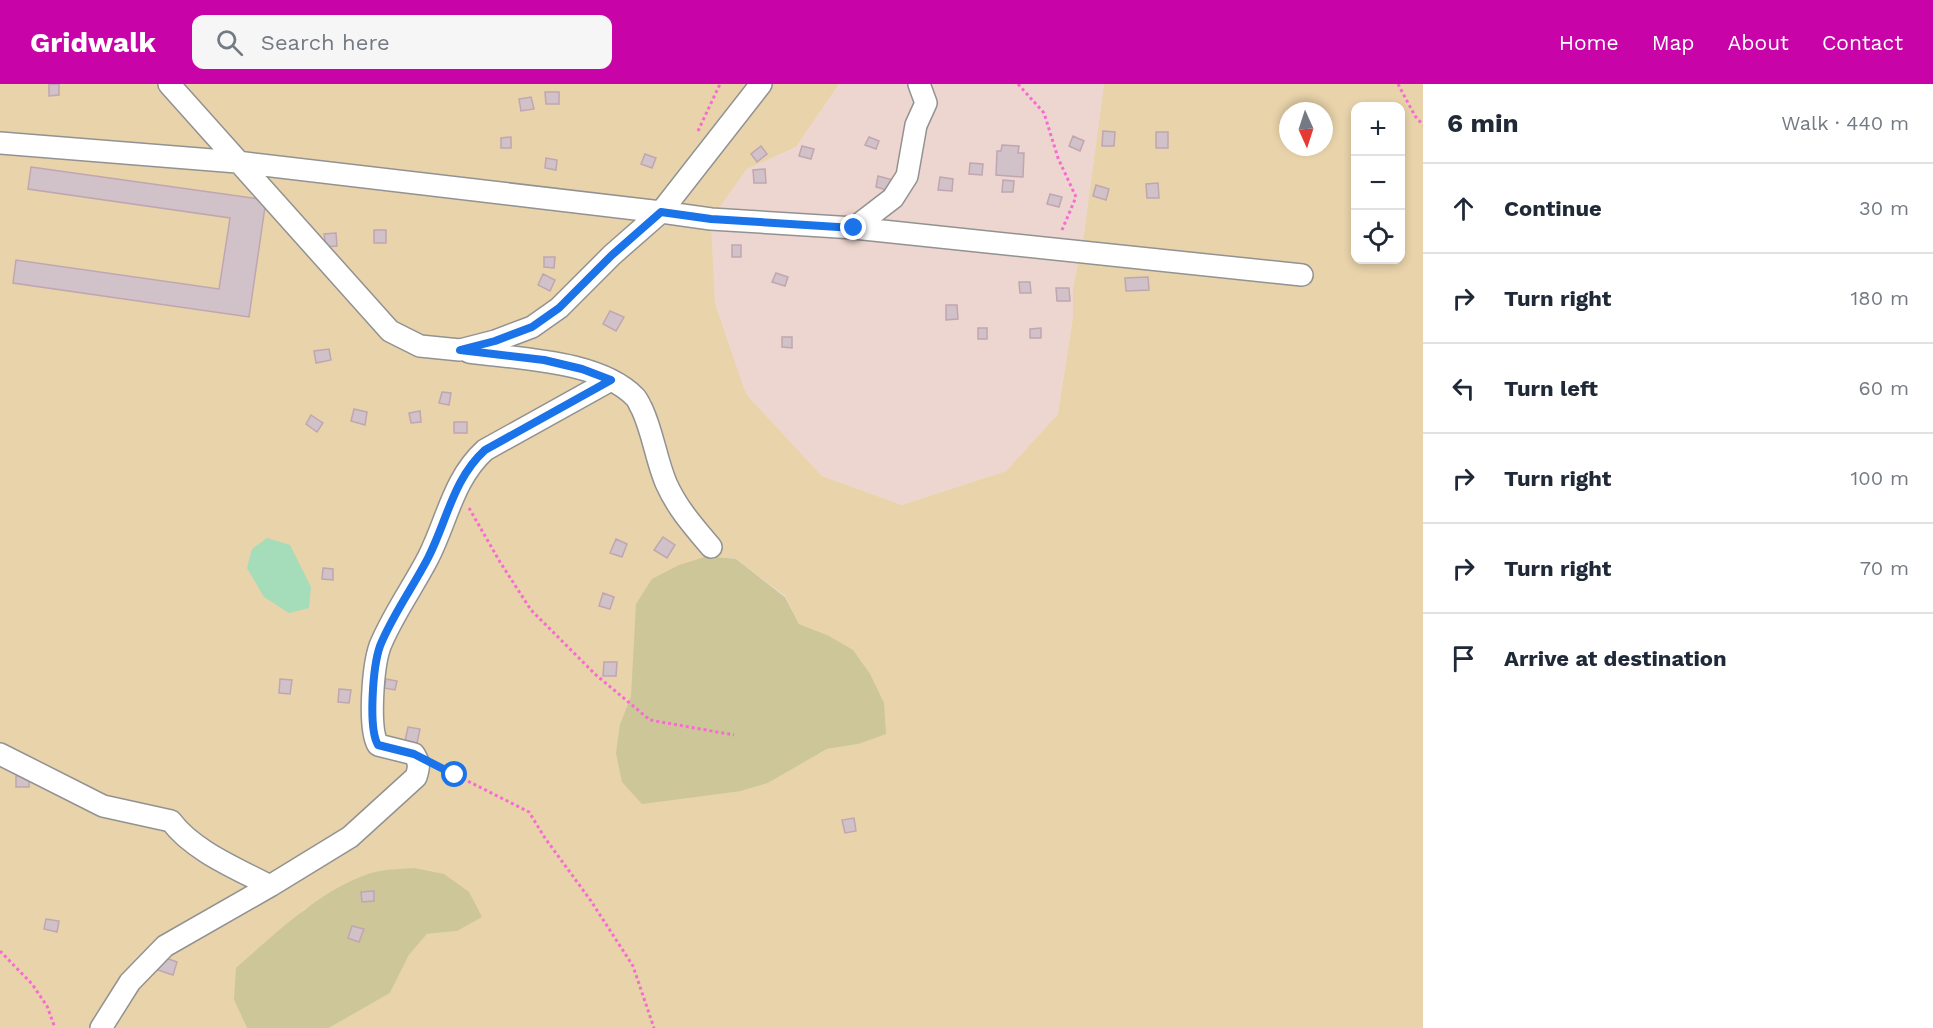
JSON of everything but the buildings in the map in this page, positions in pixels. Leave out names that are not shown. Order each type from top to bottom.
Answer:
[{"type":"street","points":[[169,84],[390,331],[420,346],[544,360],[582,369],[611,380],[636,398],[651,428],[666,483],[685,517],[711,547]]},
{"type":"street","points":[[460,350],[495,341],[532,327],[559,308],[612,255],[661,212],[761,84]]},
{"type":"street","points":[[854,228],[893,198],[907,176],[916,125],[926,103],[919,84]]},
{"type":"street","points":[[0,142],[237,162],[711,219],[854,228],[1302,275]]},
{"type":"street","points":[[101,1028],[130,982],[165,946],[350,837],[416,777],[419,767],[414,754],[378,745],[373,737],[373,684],[379,647],[429,555],[457,488],[472,461],[485,450],[611,380]]},
{"type":"street","points":[[0,754],[103,806],[171,821],[179,832],[193,843],[270,886]]},
{"type":"path","points":[[1017,84],[1044,113],[1058,158],[1076,197],[1055,249]]},
{"type":"path","points":[[1398,84],[1415,116],[1423,125]]},
{"type":"path","points":[[457,488],[531,610],[596,675],[650,720],[734,735]]},
{"type":"path","points":[[414,754],[529,812],[633,966],[654,1028]]},
{"type":"path","points":[[0,951],[32,984],[47,1006],[55,1028]]},
{"type":"shaded area","points":[[0,84],[839,84],[796,147],[747,169],[711,219],[715,303],[746,394],[822,476],[902,505],[1006,471],[1058,414],[1073,317],[1073,288],[1084,233],[1104,84],[1423,84],[1423,1028],[329,1028],[390,993],[409,955],[427,934],[457,931],[385,870],[356,879],[303,910],[234,1000],[247,1028],[0,1028]],"holes":[[[708,556],[736,559],[785,596],[799,624],[827,635],[858,744],[827,749],[768,783],[741,791],[620,724],[631,696]]]},
{"type":"shaded area","points":[[839,84],[1104,84],[1084,233],[1073,288],[1073,317],[1058,414],[1006,471],[902,505],[822,476],[746,394],[715,303],[711,219],[747,169],[796,147]]},
{"type":"shaded area","points":[[267,538],[290,545],[311,587],[309,608],[289,613],[264,597],[247,568],[252,549]]},
{"type":"shaded area","points":[[708,556],[736,559],[785,597],[799,624],[827,635],[853,650],[870,674],[884,703],[886,734],[858,744],[827,749],[768,783],[741,791],[642,804],[622,782],[616,753],[620,724],[631,696],[636,604],[652,579],[679,565]]},
{"type":"shaded area","points":[[414,868],[444,874],[469,892],[482,917],[457,931],[427,934],[409,955],[390,993],[329,1028],[247,1028],[234,1000],[236,968],[306,909],[346,883],[386,870]]},
{"type":"route","points":[[455,775],[414,754],[378,745],[373,737],[373,684],[379,647],[429,555],[446,512],[472,461],[500,441],[611,380],[582,369],[544,360],[460,350],[495,341],[532,327],[559,308],[612,255],[661,212],[711,219],[854,228]]}]
